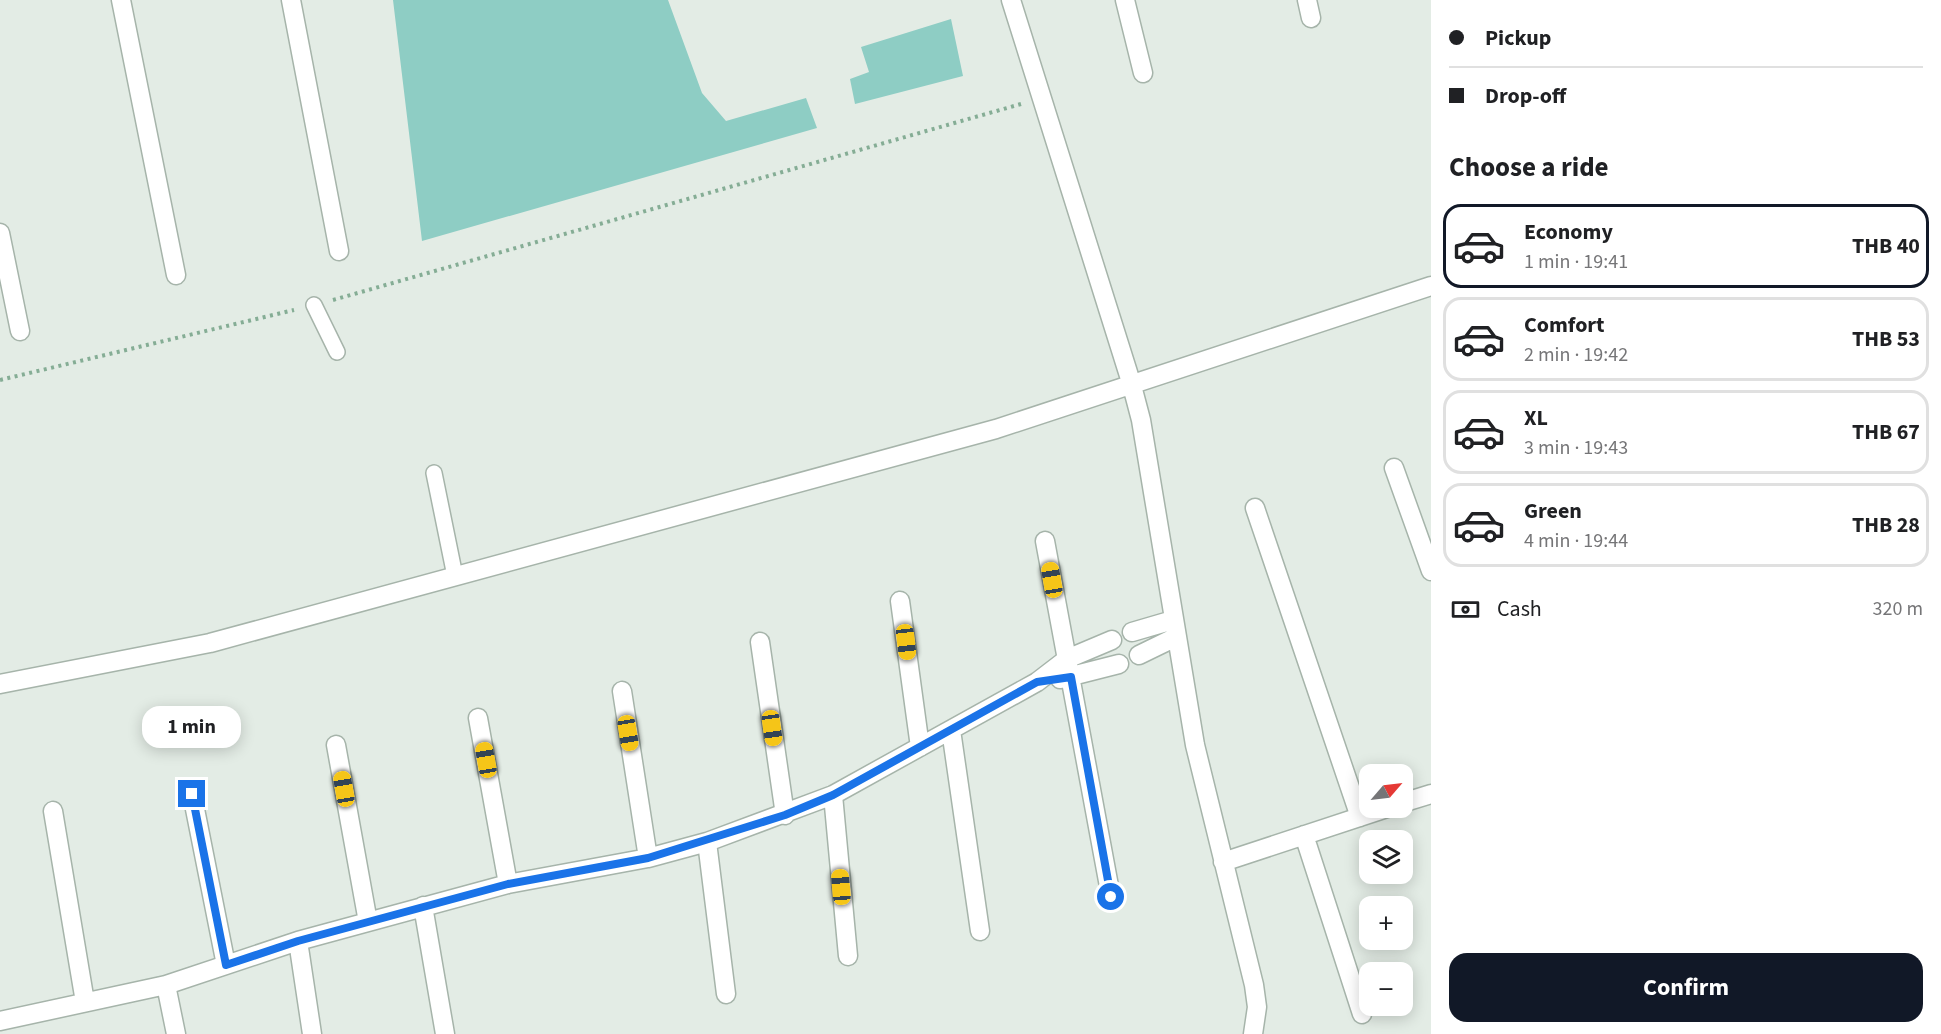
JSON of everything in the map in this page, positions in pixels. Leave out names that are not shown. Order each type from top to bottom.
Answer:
[{"type":"street","points":[[121,0],[176,275]]},
{"type":"street","points":[[291,0],[339,251]]},
{"type":"street","points":[[1011,0],[1141,420],[1195,745],[1254,984],[1257,1007],[1255,1030],[1252,1034]]},
{"type":"street","points":[[1125,0],[1143,73]]},
{"type":"street","points":[[0,233],[20,331]]},
{"type":"street","points":[[0,684],[210,643],[996,429],[1131,382],[1355,313],[1431,286]]},
{"type":"street","points":[[1394,468],[1431,571]]},
{"type":"street","points":[[1223,862],[1359,817],[1255,508]]},
{"type":"street","points":[[1045,541],[1111,897]]},
{"type":"street","points":[[900,601],[920,747]]},
{"type":"street","points":[[1132,632],[1175,628]]},
{"type":"street","points":[[1139,655],[1175,628]]},
{"type":"street","points":[[0,1021],[166,986],[298,941],[508,884],[648,858],[707,842],[785,815],[833,795],[1037,682],[1067,659],[1112,639]]},
{"type":"street","points":[[760,642],[785,815]]},
{"type":"street","points":[[1037,682],[1071,677],[1119,664]]},
{"type":"street","points":[[622,691],[648,858]]},
{"type":"street","points":[[478,718],[508,884]]},
{"type":"street","points":[[951,730],[980,931]]},
{"type":"street","points":[[336,745],[368,922]]},
{"type":"street","points":[[192,794],[226,965]]},
{"type":"street","points":[[1413,800],[1431,794]]},
{"type":"street","points":[[833,795],[848,956]]},
{"type":"street","points":[[52,812],[85,1002]]},
{"type":"street","points":[[1304,835],[1359,1005]]},
{"type":"street","points":[[707,842],[726,994]]},
{"type":"street","points":[[423,906],[445,1034]]},
{"type":"street","points":[[298,941],[312,1034]]},
{"type":"street","points":[[166,986],[176,1034]]},
{"type":"lane","points":[[314,305],[337,352]]},
{"type":"lane","points":[[434,473],[455,576]]},
{"type":"path","points":[[0,380],[314,305],[1043,98]]},
{"type":"water","points":[[393,0],[668,0],[702,93],[726,121],[806,98],[817,128],[422,241]]},
{"type":"water","points":[[951,19],[963,76],[855,104],[850,79],[869,72],[861,47]]},
{"type":"route","points":[[192,794],[226,965],[298,941],[508,884],[648,858],[707,842],[785,815],[833,795],[1037,682],[1071,677],[1111,897]]}]
